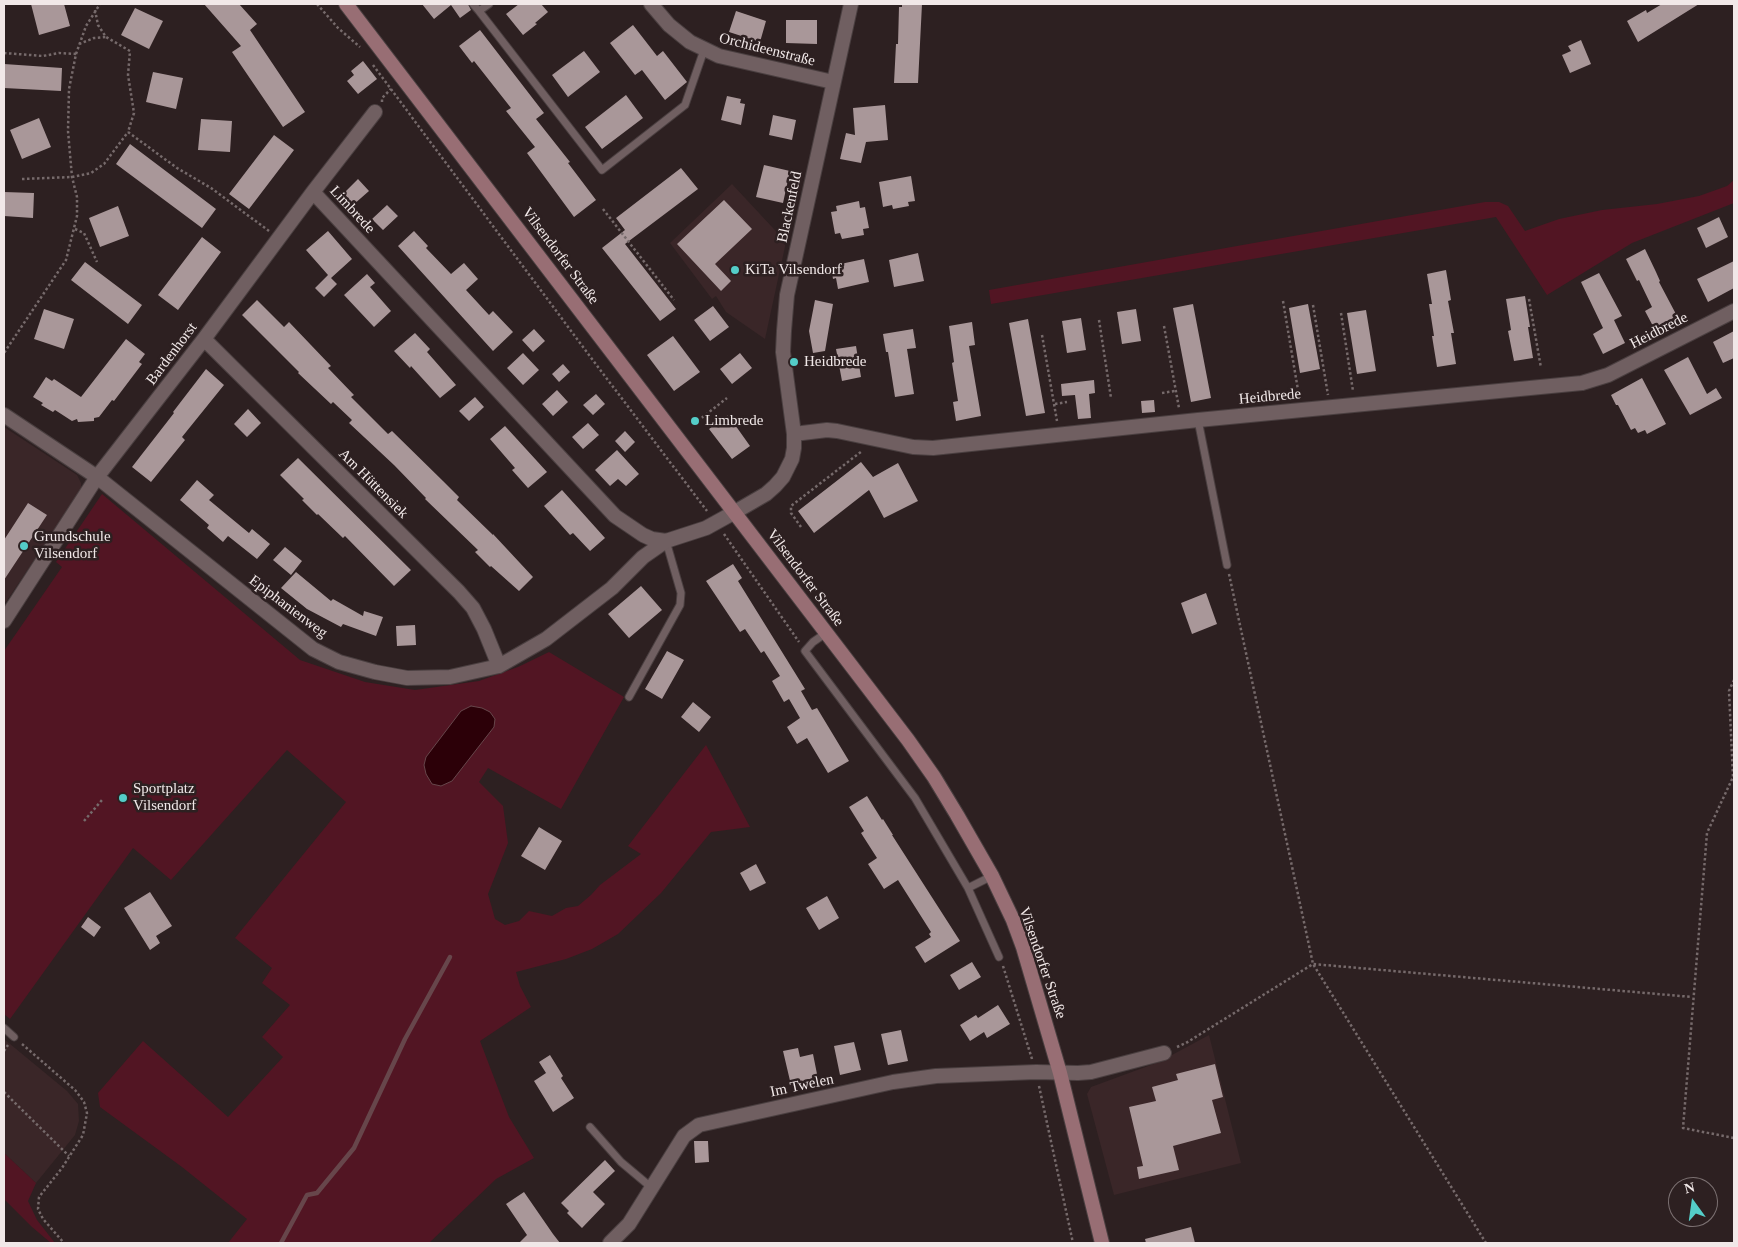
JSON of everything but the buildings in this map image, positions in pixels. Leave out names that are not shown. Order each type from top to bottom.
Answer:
[{"type":"main road","name":"Vilsendorfer Straße","points":[[346,4],[735,512],[934,777],[979,851],[1013,920],[1023,947],[1060,1073],[1102,1243]]},
{"type":"street","name":"Orchideenstraße","points":[[651,4],[669,25],[690,42],[704,50],[719,56],[763,67],[833,82]]},
{"type":"street","name":"Blackenfeld","points":[[735,512],[766,494],[783,477],[792,459],[794,434],[783,352],[785,312],[851,4]]},
{"type":"street","name":"Bardenhorst","points":[[4,621],[97,477],[375,112]]},
{"type":"street","name":"Limbrede","points":[[313,192],[615,516],[643,535],[652,539],[666,541]]},
{"type":"street","name":"Heidbrede","points":[[794,434],[827,430],[913,447],[932,448],[1582,383],[1598,379],[1734,311]]},
{"type":"street","name":"Am Hüttensiek","points":[[204,338],[460,592],[473,608],[500,666]]},
{"type":"street","name":"Epiphanienweg","points":[[4,415],[97,477],[313,648],[339,662],[407,678],[450,678],[500,666],[560,629],[612,588],[643,557],[666,541],[716,523],[735,512]]},
{"type":"street","name":"Im Twelen","points":[[610,1243],[629,1224],[684,1136],[699,1125],[893,1082],[936,1076],[1091,1072],[1164,1053]]},
{"type":"lane","points":[[473,4],[602,170],[685,105],[704,50]]},
{"type":"lane","points":[[479,12],[489,4]]},
{"type":"lane","points":[[1198,420],[1227,565]]},
{"type":"lane","points":[[629,696],[680,605],[681,593],[666,541]]},
{"type":"lane","points":[[826,632],[813,642],[806,651],[915,798],[968,888],[999,957]]},
{"type":"lane","points":[[968,888],[992,876]]},
{"type":"lane","points":[[4,1028],[14,1037]]},
{"type":"lane","points":[[590,1127],[621,1162],[652,1188]]},
{"type":"path","points":[[4,353],[66,260],[75,229],[78,216],[68,131],[69,89],[79,44],[86,26],[100,4]]},
{"type":"path","points":[[317,4],[364,53]]},
{"type":"path","points":[[22,179],[72,177],[91,173],[104,164],[128,132],[134,114],[128,75],[130,51],[106,37],[98,25],[95,10]]},
{"type":"path","points":[[79,44],[94,38],[106,37]]},
{"type":"path","points":[[4,53],[43,56],[59,53],[76,54]]},
{"type":"path","points":[[370,60],[586,352],[716,523],[806,651]]},
{"type":"path","points":[[128,132],[177,168],[211,188],[278,238]]},
{"type":"path","points":[[603,209],[674,300]]},
{"type":"path","points":[[75,229],[84,233],[97,262]]},
{"type":"path","points":[[1529,299],[1541,368]]},
{"type":"path","points":[[1283,301],[1301,410]]},
{"type":"path","points":[[1312,305],[1331,407]]},
{"type":"path","points":[[1341,313],[1355,405]]},
{"type":"path","points":[[1099,320],[1112,398]]},
{"type":"path","points":[[1164,326],[1181,422]]},
{"type":"path","points":[[1042,335],[1060,435]]},
{"type":"path","points":[[1162,393],[1176,390]]},
{"type":"path","points":[[694,424],[727,398]]},
{"type":"path","points":[[1055,404],[1067,402]]},
{"type":"path","points":[[801,527],[791,513],[791,506],[876,439]]},
{"type":"path","points":[[1227,565],[1314,964],[1486,1243]]},
{"type":"path","points":[[1734,680],[1729,691],[1733,777],[1707,833],[1692,997],[1683,1128],[1734,1138]]},
{"type":"path","points":[[84,821],[102,800]]},
{"type":"path","points":[[999,957],[1026,1035],[1036,1072],[1073,1243]]},
{"type":"path","points":[[1164,1053],[1186,1043],[1314,964],[1692,997]]},
{"type":"path","points":[[14,1037],[75,1090],[84,1102],[87,1113],[83,1135],[39,1197],[38,1209],[43,1219],[64,1243]]},
{"type":"path","points":[[4,1092],[69,1156]]},
{"type":"shaded area","points":[[1734,180],[1734,203],[1632,243],[1547,295],[1496,217],[991,304],[989,290],[1485,202],[1499,202],[1508,206],[1525,231],[1559,219],[1602,210],[1657,204],[1699,196],[1727,186]]},
{"type":"shaded area","name":"KiTa Vilsendorf","points":[[732,184],[786,242],[765,339],[726,312],[716,296],[712,299],[670,243]]},
{"type":"shaded area","name":"Grundschule Vilsendorf","points":[[4,427],[77,475],[81,483],[81,490],[6,602],[4,601]]},
{"type":"shaded area","points":[[102,494],[300,660],[365,682],[415,690],[479,681],[518,667],[549,652],[624,697],[561,809],[488,768],[479,782],[503,806],[508,843],[488,894],[495,919],[505,925],[519,921],[529,911],[552,916],[566,908],[578,906],[600,885],[641,854],[628,846],[706,745],[750,827],[711,832],[661,893],[618,934],[592,949],[566,959],[516,972],[520,986],[531,1007],[480,1041],[509,1117],[534,1158],[496,1179],[429,1243],[228,1243],[247,1219],[182,1167],[100,1107],[98,1093],[143,1041],[228,1117],[283,1057],[262,1037],[290,1005],[262,983],[272,968],[235,938],[346,802],[287,750],[171,880],[133,848],[10,1019],[4,1014],[4,651],[62,567],[56,562]]},
{"type":"shaded area","points":[[471,706],[490,712],[495,719],[494,727],[452,781],[441,786],[432,784],[426,774],[424,765],[426,757],[461,711]]},
{"type":"shaded area","points":[[1209,1035],[1241,1163],[1114,1195],[1087,1094],[1091,1087],[1159,1062]]},
{"type":"shaded area","points":[[4,1039],[67,1091],[78,1104],[79,1121],[75,1135],[36,1183],[4,1153]]},
{"type":"shaded area","points":[[4,1153],[36,1183],[28,1201],[37,1220],[55,1243],[51,1243],[32,1227],[4,1199]]},
{"type":"waterway","points":[[281,1243],[307,1195],[317,1193],[354,1148],[405,1039],[450,957]]},
{"type":"place","name":"KiTa Vilsendorf","points":[[735,270]]},
{"type":"place","name":"Heidbrede","points":[[794,362]]},
{"type":"place","name":"Limbrede","points":[[695,421]]},
{"type":"place","name":"Grundschule Vilsendorf","points":[[24,546]]},
{"type":"place","name":"Sportplatz Vilsendorf","points":[[123,798]]}]
